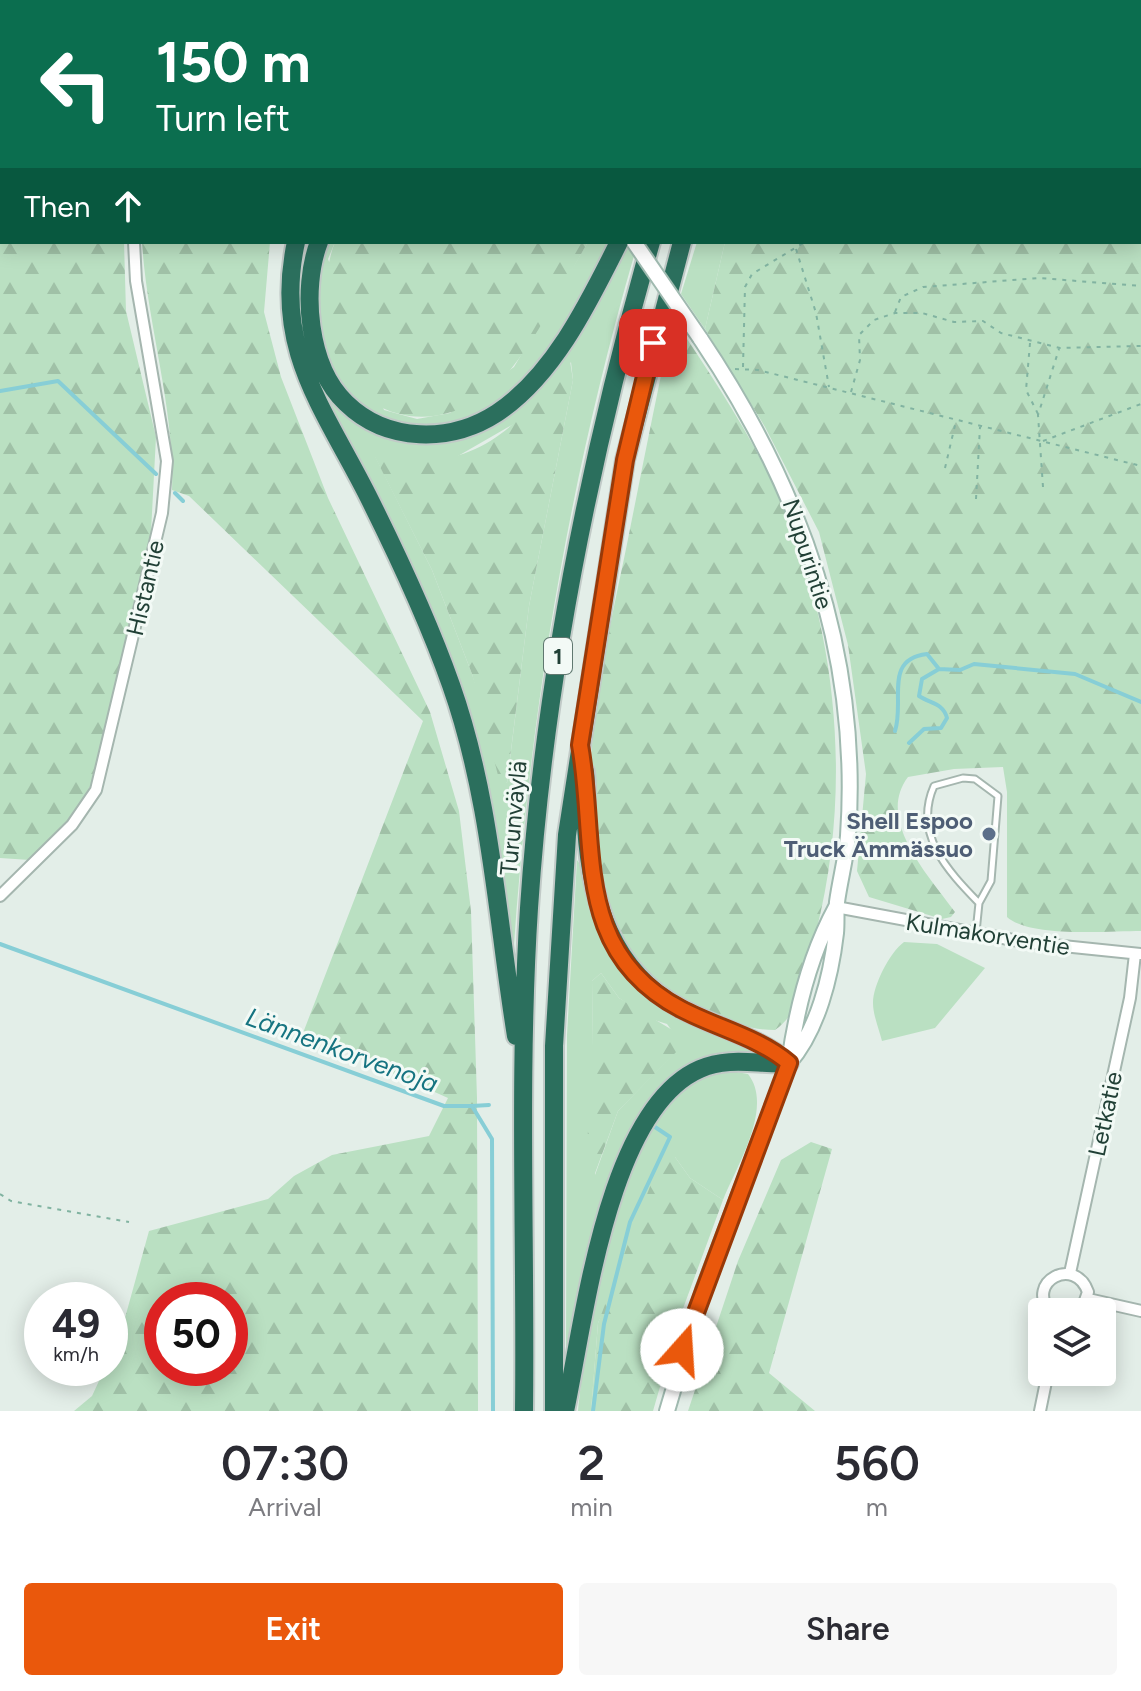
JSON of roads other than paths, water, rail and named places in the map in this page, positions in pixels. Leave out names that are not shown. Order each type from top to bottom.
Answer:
[{"type":"highway","points":[[296,244],[289,274],[288,307],[294,345],[304,375],[409,582],[451,687],[477,781],[498,893],[522,1079]]},
{"type":"highway","points":[[319,244],[311,288],[311,321],[329,381],[346,403],[371,420],[394,430],[437,436],[477,424],[524,390],[577,320],[618,244]]},
{"type":"highway","name":"Turunväylä","points":[[524,1411],[522,1079],[529,907],[545,737],[595,454],[650,244]]},
{"type":"highway","name":"1","points":[[554,1411],[554,1046],[560,909],[580,745],[625,460],[681,244]]},
{"type":"highway","points":[[580,745],[585,775],[589,867],[610,938],[625,962],[646,985],[679,1008],[766,1046],[789,1063]]},
{"type":"highway","points":[[565,1411],[588,1285],[606,1218],[619,1179],[650,1117],[676,1085],[696,1071],[739,1060],[789,1063]]},
{"type":"main road","name":"Nupurintie","points":[[635,244],[722,371],[769,451],[793,503],[815,563],[831,627],[845,708],[850,773],[848,839],[836,907],[836,936],[818,1007],[805,1044],[789,1063],[703,1290],[667,1411]]},
{"type":"street","name":"Histantie","points":[[0,896],[72,825],[96,790],[162,513],[167,461],[136,281],[134,244]]},
{"type":"street","name":"Kulmakorventie","points":[[836,907],[1024,942],[1138,954]]},
{"type":"street","name":"Letkatie","points":[[1070,1273],[1138,954]]},
{"type":"street","points":[[1044,1298],[1044,1288],[1053,1276],[1070,1273],[1085,1284],[1088,1298]]},
{"type":"street","points":[[1116,1305],[1141,1311]]},
{"type":"street","points":[[1040,1411],[1045,1386]]},
{"type":"lane","points":[[975,933],[979,903],[991,881],[998,796],[975,779],[947,780],[934,786],[927,803],[929,835],[945,868],[979,903]]},
{"type":"waterway","points":[[0,391],[58,381],[156,474]]},
{"type":"waterway","points":[[175,493],[183,501]]},
{"type":"waterway","points":[[895,731],[900,673],[913,658],[927,654],[939,669],[960,670],[974,664],[1075,674],[1141,702]]},
{"type":"waterway","points":[[909,743],[924,729],[941,728],[947,718],[940,707],[919,696],[922,679],[939,669]]},
{"type":"waterway","name":"Lännenkorvenoja","points":[[0,944],[444,1106],[472,1106],[492,1139],[493,1411]]},
{"type":"waterway","points":[[472,1106],[489,1105]]},
{"type":"waterway","points":[[593,1411],[604,1324],[630,1222],[670,1137],[655,1127]]},
{"type":"place","name":"Shell Espoo Truck Ämmässuo","points":[[989,834]]}]
